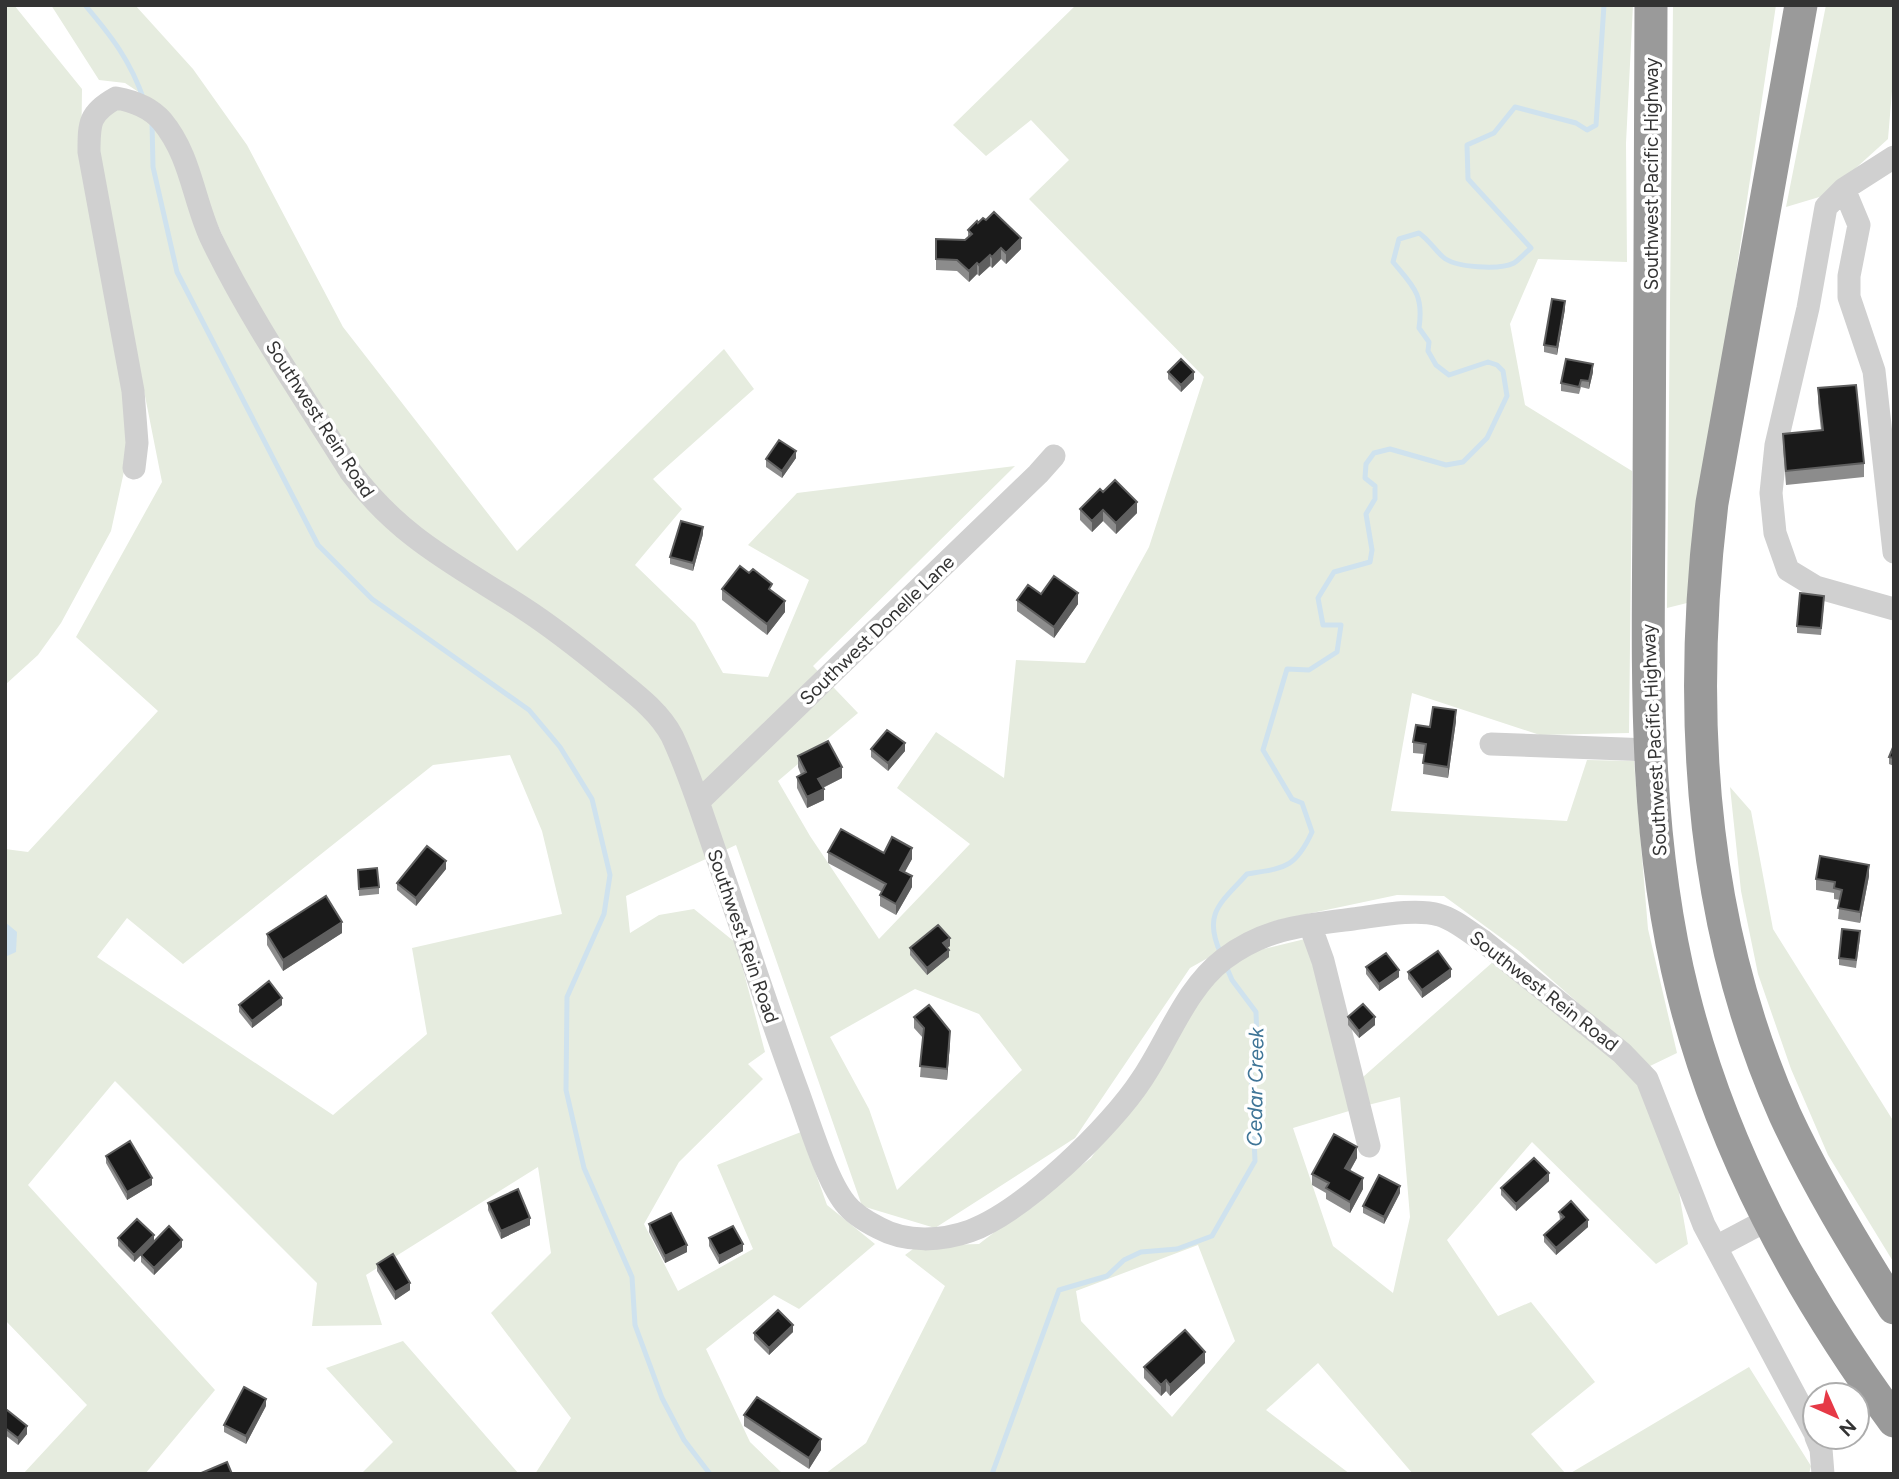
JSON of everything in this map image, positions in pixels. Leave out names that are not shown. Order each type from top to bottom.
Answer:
[{"type":"highway","name":"Southwest Pacific Highway","points":[[1651,5],[1648,603],[1650,750],[1664,904],[1682,991],[1715,1097],[1737,1154],[1767,1220],[1837,1339],[1894,1421]]},
{"type":"highway","points":[[1801,5],[1712,503],[1704,564],[1701,625],[1702,773],[1714,867],[1732,958],[1762,1056],[1784,1112],[1813,1172],[1894,1308]]},
{"type":"street","name":"Southwest Rein Road","points":[[135,468],[137,443],[133,391],[89,152],[89,126],[97,109],[116,98],[137,102],[160,118],[179,145],[209,234],[234,283],[350,471],[371,499],[394,522],[430,550],[523,608],[576,645],[664,722],[698,802],[776,1033],[833,1182],[844,1203],[856,1214],[881,1229],[912,1238],[946,1238],[974,1230],[1052,1178],[1103,1127],[1141,1081],[1186,1003],[1203,979],[1221,961],[1261,937],[1288,928],[1406,913],[1438,914],[1494,949],[1622,1053],[1647,1079],[1697,1210],[1801,1404]]},
{"type":"street","points":[[1894,157],[1844,188],[1826,207],[1808,308],[1776,445],[1771,492],[1775,533],[1788,570],[1816,587],[1894,608]]},
{"type":"street","points":[[1844,188],[1859,225],[1849,276],[1849,297],[1874,371],[1894,551]]},
{"type":"street","name":"Southwest Donelle Lane","points":[[698,802],[1054,456]]},
{"type":"street","points":[[1491,744],[1650,750]]},
{"type":"street","points":[[1310,925],[1323,961],[1369,1146]]},
{"type":"street","points":[[1716,1247],[1767,1220]]},
{"type":"street","name":"Southwest Rein Road","points":[[1821,1451],[1823,1474]]},
{"type":"shaded area","points":[[5,5],[14,5],[82,89],[81,166],[130,419],[130,444],[111,531],[61,623],[38,655],[5,685]]},
{"type":"shaded area","points":[[51,5],[135,5],[193,69],[247,145],[343,327],[517,551],[724,349],[754,389],[653,479],[682,509],[635,565],[695,623],[723,673],[768,677],[809,580],[748,545],[797,493],[1015,466],[813,666],[858,713],[778,781],[810,836],[879,939],[970,844],[897,788],[936,732],[1004,778],[1016,660],[1085,663],[1149,547],[1204,377],[1029,199],[1069,160],[1031,120],[986,156],[953,125],[1076,5],[1633,5],[1626,143],[1627,262],[1538,259],[1510,324],[1525,405],[1632,471],[1629,733],[1540,735],[1412,693],[1391,811],[1567,821],[1587,760],[1634,761],[1648,929],[1677,1053],[1650,1066],[1519,951],[1444,896],[1397,895],[1274,921],[1190,968],[1075,1138],[935,1228],[862,1206],[736,845],[626,896],[630,933],[659,915],[694,909],[736,943],[765,1052],[748,1064],[763,1079],[679,1162],[644,1224],[678,1291],[753,1249],[717,1165],[801,1132],[827,1205],[875,1244],[799,1309],[774,1295],[706,1349],[750,1442],[783,1474],[535,1474],[571,1418],[491,1313],[551,1253],[538,1167],[366,1275],[382,1325],[312,1326],[317,1283],[115,1081],[28,1185],[215,1390],[145,1474],[23,1474],[87,1405],[5,1320],[5,849],[28,852],[158,711],[76,637],[162,482],[99,163],[98,127],[104,114],[128,106],[165,133],[244,284],[167,111],[125,83],[99,80]],"holes":[[[510,755],[542,831],[562,914],[412,948],[427,1034],[333,1115],[97,957],[127,918],[183,964],[433,765]],[[915,989],[979,1014],[1022,1070],[897,1190],[869,1109],[830,1037]]]},
{"type":"shaded area","points":[[1673,5],[1776,5],[1687,603],[1667,608]]},
{"type":"shaded area","points":[[1826,5],[1894,5],[1894,67],[1888,139],[1826,195],[1786,207]]},
{"type":"shaded area","points":[[1730,787],[1751,811],[1773,929],[1894,1122],[1894,1263],[1828,1155],[1791,1069],[1758,974],[1741,891]]},
{"type":"shaded area","points":[[1309,938],[1349,1111],[1293,1128],[1333,1246],[1393,1293],[1410,1217],[1400,1097],[1368,1105],[1363,1077],[1494,961],[1643,1083],[1674,1164],[1688,1244],[1656,1264],[1532,1142],[1447,1240],[1498,1316],[1531,1302],[1595,1382],[1531,1434],[1566,1474],[1413,1474],[1318,1363],[1266,1410],[1350,1474],[825,1474],[866,1443],[945,1286],[905,1255],[917,1246],[979,1244],[1091,1158],[1171,1043],[1210,981],[1255,951]],"holes":[[[1198,1245],[1235,1341],[1172,1417],[1081,1321],[1076,1291]]]},
{"type":"shaded area","points":[[403,1341],[519,1474],[361,1474],[393,1442],[326,1368]]},
{"type":"shaded area","points":[[1749,1367],[1811,1466],[1809,1474],[1569,1474]]},
{"type":"water","points":[[5,922],[17,932],[16,952],[5,957]]},
{"type":"building","points":[[994,212],[1021,238],[1006,253],[1001,248],[969,271],[957,260],[936,259],[936,239],[965,240],[972,234],[968,230],[977,221],[978,223],[983,218],[986,220]]},
{"type":"building","points":[[1552,299],[1565,301],[1557,347],[1544,345]]},
{"type":"building","points":[[1181,359],[1194,372],[1181,385],[1168,372]]},
{"type":"building","points":[[1566,359],[1593,364],[1589,381],[1581,380],[1579,387],[1561,383]]},
{"type":"building","points":[[1856,385],[1864,463],[1786,471],[1783,434],[1823,430],[1818,388]]},
{"type":"building","points":[[779,440],[796,451],[782,471],[766,459]]},
{"type":"building","points":[[1115,480],[1137,502],[1116,523],[1103,510],[1092,521],[1080,509],[1100,489],[1103,492]]},
{"type":"building","points":[[681,521],[703,527],[693,563],[670,557]]},
{"type":"building","points":[[740,566],[749,573],[753,569],[772,584],[769,589],[785,601],[767,624],[722,589]]},
{"type":"building","points":[[1054,576],[1078,593],[1054,627],[1017,600],[1028,585],[1041,594]]},
{"type":"building","points":[[1800,593],[1824,596],[1821,628],[1797,626]]},
{"type":"building","points":[[1433,707],[1456,710],[1448,767],[1423,763],[1426,744],[1413,742],[1416,725],[1430,727]]},
{"type":"building","points":[[887,730],[905,743],[888,763],[871,749]]},
{"type":"building","points":[[828,741],[842,767],[818,779],[824,789],[807,797],[797,777],[806,772],[798,756]]},
{"type":"building","points":[[1894,745],[1894,758],[1889,757]]},
{"type":"building","points":[[841,829],[884,853],[892,837],[912,848],[900,870],[912,876],[896,904],[880,895],[886,884],[828,852]]},
{"type":"building","points":[[427,846],[446,861],[416,898],[397,883]]},
{"type":"building","points":[[1820,856],[1869,865],[1860,912],[1838,908],[1842,890],[1834,888],[1835,882],[1816,879]]},
{"type":"building","points":[[377,868],[379,887],[359,889],[358,870]]},
{"type":"building","points":[[326,896],[342,922],[283,960],[267,934]]},
{"type":"building","points":[[938,925],[950,938],[943,943],[949,950],[927,968],[910,948]]},
{"type":"building","points":[[1842,929],[1860,931],[1856,960],[1839,958]]},
{"type":"building","points":[[1438,951],[1451,969],[1422,990],[1408,972]]},
{"type":"building","points":[[1386,953],[1399,970],[1379,984],[1366,967]]},
{"type":"building","points":[[269,981],[282,998],[252,1021],[239,1005]]},
{"type":"building","points":[[1363,1004],[1375,1017],[1359,1031],[1348,1017]]},
{"type":"building","points":[[929,1005],[950,1031],[947,1069],[920,1066],[924,1028],[914,1017]]},
{"type":"building","points":[[1334,1134],[1357,1147],[1345,1168],[1363,1178],[1350,1202],[1326,1188],[1329,1183],[1312,1174]]},
{"type":"building","points":[[130,1141],[152,1178],[127,1192],[106,1156]]},
{"type":"building","points":[[1534,1158],[1549,1173],[1516,1204],[1501,1188]]},
{"type":"building","points":[[1379,1175],[1400,1186],[1384,1217],[1363,1206]]},
{"type":"building","points":[[518,1189],[530,1218],[501,1231],[488,1203]]},
{"type":"building","points":[[1571,1201],[1588,1220],[1556,1248],[1544,1235],[1564,1217],[1559,1212]]},
{"type":"building","points":[[671,1213],[687,1245],[665,1256],[649,1224]]},
{"type":"building","points":[[137,1219],[154,1235],[134,1255],[118,1238]]},
{"type":"building","points":[[169,1226],[182,1240],[154,1268],[141,1255]]},
{"type":"building","points":[[733,1226],[743,1244],[719,1256],[709,1238]]},
{"type":"building","points":[[393,1254],[410,1283],[395,1292],[377,1264]]},
{"type":"building","points":[[778,1310],[793,1325],[769,1348],[754,1333]]},
{"type":"building","points":[[1185,1330],[1205,1352],[1170,1385],[1166,1380],[1161,1385],[1144,1367]]},
{"type":"building","points":[[244,1387],[266,1399],[246,1436],[224,1425]]},
{"type":"building","points":[[757,1397],[821,1439],[809,1458],[744,1415]]},
{"type":"building","points":[[7,1410],[27,1426],[18,1438],[5,1428]]},
{"type":"building","points":[[227,1462],[232,1474],[199,1474]]},
{"type":"waterway","points":[[85,5],[119,50],[133,73],[144,100]]},
{"type":"waterway","name":"Cedar Creek","points":[[1221,954],[1213,928],[1214,918],[1222,901],[1247,874],[1279,868],[1294,860],[1312,832],[1302,803],[1292,799],[1263,750],[1287,669],[1309,670],[1337,652],[1341,625],[1323,625],[1318,598],[1334,572],[1370,562],[1372,550],[1366,514],[1375,499],[1375,486],[1365,478],[1366,464],[1374,453],[1390,449],[1446,465],[1463,462],[1487,438],[1507,396],[1503,371],[1497,365],[1488,362],[1449,375],[1436,365],[1428,351],[1429,342],[1419,328],[1420,307],[1415,291],[1393,262],[1399,239],[1419,233],[1449,261],[1478,267],[1499,267],[1514,263],[1531,248],[1468,179],[1467,145],[1494,133],[1515,107],[1576,123],[1587,130],[1596,125],[1604,5]]},
{"type":"waterway","points":[[152,122],[153,167],[177,272],[318,545],[372,599],[529,710],[560,747],[592,799],[610,875],[604,914],[567,997],[566,1090],[584,1168],[632,1277],[635,1325],[662,1398],[684,1440],[710,1474]]},
{"type":"waterway","name":"Cedar Creek","points":[[992,1474],[1059,1290],[1107,1276],[1124,1260],[1141,1252],[1177,1249],[1212,1236],[1255,1161],[1251,1070],[1257,1040],[1256,1012],[1232,980],[1226,966]]}]
